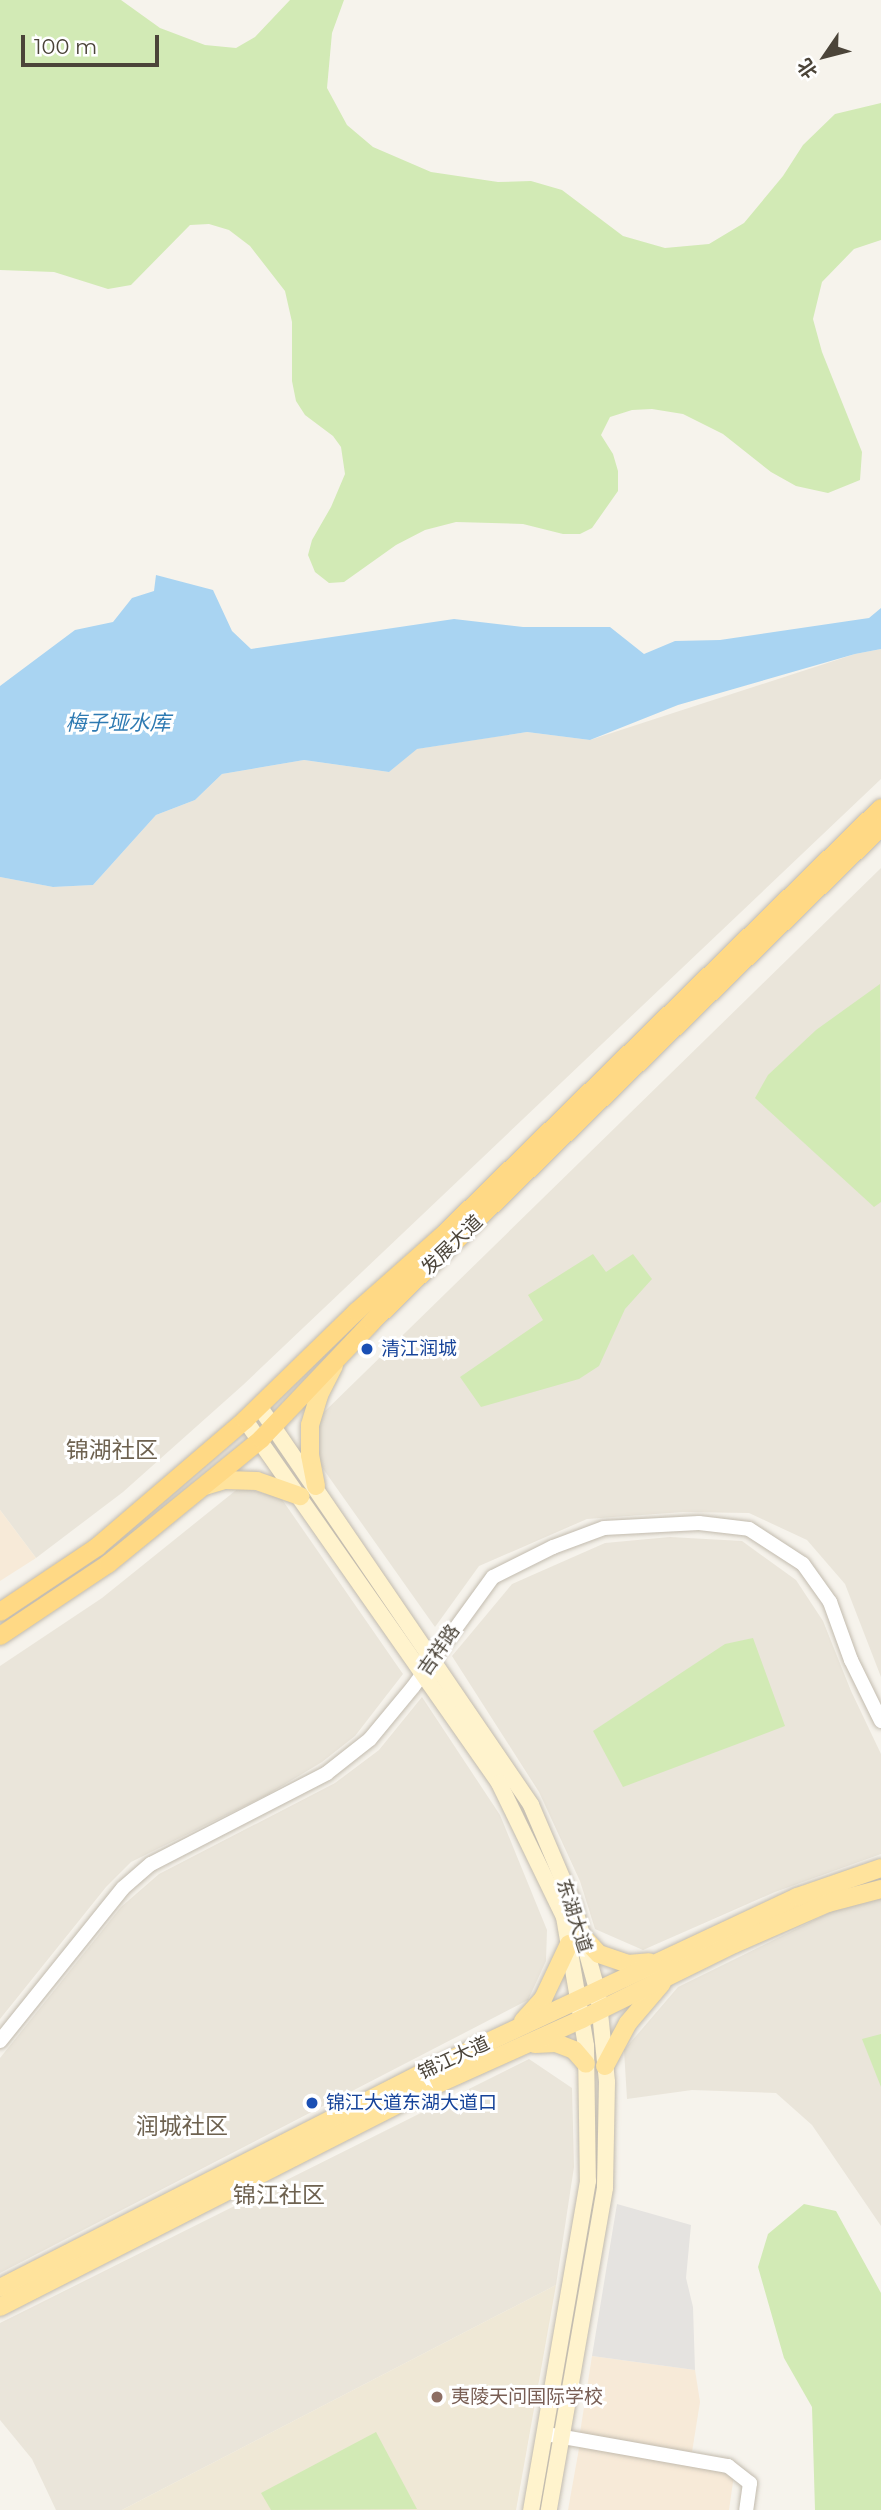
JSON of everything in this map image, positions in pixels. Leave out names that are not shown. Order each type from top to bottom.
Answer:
[{"type":"highway","name":"发展大道","points":[[0,1612],[97,1547],[245,1420],[356,1312],[442,1236],[881,808]]},
{"type":"highway","name":"发展大道","points":[[0,1636],[108,1564],[261,1439],[337,1359],[881,827]]},
{"type":"main road","points":[[316,1486],[310,1455],[310,1425],[319,1395],[337,1359]]},
{"type":"main road","name":"东湖大道","points":[[259,1406],[434,1658],[531,1805],[574,1906],[578,2000],[586,2064],[588,2181],[531,2510]]},
{"type":"main road","name":"东湖大道","points":[[245,1420],[261,1439],[499,1783],[576,1940],[598,2001],[605,2066],[605,2188],[549,2510]]},
{"type":"main road","points":[[205,1486],[225,1480],[257,1481],[300,1496]]},
{"type":"main road","name":"锦江大道","points":[[666,1969],[797,1898],[881,1868]]},
{"type":"main road","name":"锦江大道","points":[[0,2288],[414,2077],[519,2037],[582,2019],[598,2001],[666,1969],[828,1903],[881,1889]]},
{"type":"main road","points":[[586,2064],[573,2050],[556,2043],[519,2037],[576,1940],[599,1954],[628,1964],[666,1969],[628,2023],[605,2066]]},
{"type":"main road","name":"锦江大道","points":[[0,2307],[433,2086],[578,2000],[598,2001]]},
{"type":"street","name":"吉祥路","points":[[0,2041],[122,1888],[151,1864],[327,1773],[370,1739],[423,1674],[492,1577],[553,1547],[604,1528],[699,1523],[749,1529],[803,1563],[830,1602],[851,1660],[881,1721]]},
{"type":"street","points":[[544,2433],[728,2466],[750,2483],[746,2510]]},
{"type":"shaded area","points":[[881,649],[881,779],[243,1385],[123,1492],[36,1558],[0,1510],[0,877],[53,887],[93,885],[156,815],[195,800],[222,774],[304,760],[389,772],[416,749],[527,732],[590,740],[855,654]]},
{"type":"shaded area","name":"清江润城","points":[[881,868],[881,1677],[845,1584],[807,1540],[749,1513],[683,1512],[587,1519],[479,1566],[435,1627],[319,1463],[319,1417]]},
{"type":"shaded area","points":[[240,1487],[281,1498],[403,1674],[355,1736],[322,1762],[267,1795],[131,1862],[106,1887],[0,2019],[0,1666],[102,1598]]},
{"type":"shaded area","points":[[0,1510],[36,1558],[0,1581]]},
{"type":"shaded area","points":[[670,1537],[742,1541],[796,1580],[823,1621],[851,1691],[881,1754],[881,1854],[775,1892],[643,1950],[595,1929],[580,1881],[539,1792],[452,1656],[512,1584],[605,1543]]},
{"type":"shaded area","points":[[422,1697],[500,1815],[547,1930],[546,1961],[528,2000],[0,2273],[0,2058],[121,1907],[159,1874],[335,1783],[379,1750]]},
{"type":"shaded area","points":[[881,1898],[881,2226],[812,2125],[776,2093],[692,2090],[627,2099],[624,2050],[678,1987],[839,1908]]},
{"type":"shaded area","points":[[529,2059],[572,2088],[574,2167],[556,2285],[122,2510],[56,2510],[32,2459],[0,2420],[0,2323]]},
{"type":"shaded area","points":[[617,2204],[691,2225],[686,2278],[693,2307],[695,2370],[592,2356]]},
{"type":"shaded area","name":"夷陵天问国际学校","points":[[556,2285],[516,2510],[122,2510]]},
{"type":"shaded area","points":[[592,2356],[695,2370],[700,2402],[692,2452],[580,2433]]},
{"type":"shaded area","points":[[580,2443],[734,2475],[729,2510],[568,2510]]},
{"type":"green space","points":[[0,0],[121,0],[160,28],[205,45],[236,48],[255,37],[290,0],[344,0],[332,33],[327,88],[347,125],[373,147],[431,172],[498,182],[531,181],[562,190],[623,236],[665,248],[709,244],[744,223],[783,176],[803,145],[835,114],[881,103],[881,240],[854,249],[822,282],[813,319],[822,352],[862,452],[860,480],[828,493],[796,486],[771,472],[723,434],[683,414],[652,409],[632,410],[610,417],[601,435],[613,454],[618,471],[618,491],[592,528],[580,534],[563,534],[523,524],[456,522],[425,530],[396,545],[344,582],[329,583],[315,572],[308,555],[312,540],[331,507],[345,474],[341,447],[333,436],[305,415],[296,401],[292,381],[292,322],[285,291],[250,246],[229,230],[209,224],[190,225],[131,285],[108,289],[54,272],[0,270]]},
{"type":"green space","points":[[880,984],[881,1202],[874,1207],[755,1098],[768,1075],[816,1030]]},
{"type":"green space","points":[[593,1254],[606,1272],[633,1254],[652,1279],[625,1309],[599,1366],[579,1379],[481,1407],[460,1377],[543,1320],[528,1295]]},
{"type":"green space","points":[[753,1638],[785,1726],[623,1787],[593,1731],[725,1644]]},
{"type":"green space","points":[[881,2034],[881,2087],[862,2039]]},
{"type":"green space","points":[[804,2204],[836,2211],[881,2293],[881,2510],[815,2510],[812,2407],[784,2358],[758,2267],[768,2234]]},
{"type":"green space","points":[[376,2432],[417,2509],[271,2510],[261,2493]]},
{"type":"water","name":"梅子垭水库","points":[[156,575],[213,590],[232,631],[251,649],[454,619],[523,627],[610,627],[644,654],[675,641],[720,640],[869,618],[881,608],[881,649],[678,705],[590,740],[527,732],[417,749],[389,772],[304,760],[222,774],[195,800],[156,815],[93,885],[53,887],[0,877],[0,686],[75,630],[113,622],[132,598],[154,591]]},
{"type":"place","name":"清江润城","points":[[367,1349]]},
{"type":"place","name":"锦江大道东湖大道口","points":[[312,2103]]},
{"type":"place","name":"夷陵天问国际学校","points":[[437,2397]]},
{"type":"district","name":"锦湖社区","points":[[112,1450]]},
{"type":"district","name":"润城社区","points":[[182,2126]]},
{"type":"district","name":"锦江社区","points":[[279,2195]]}]
